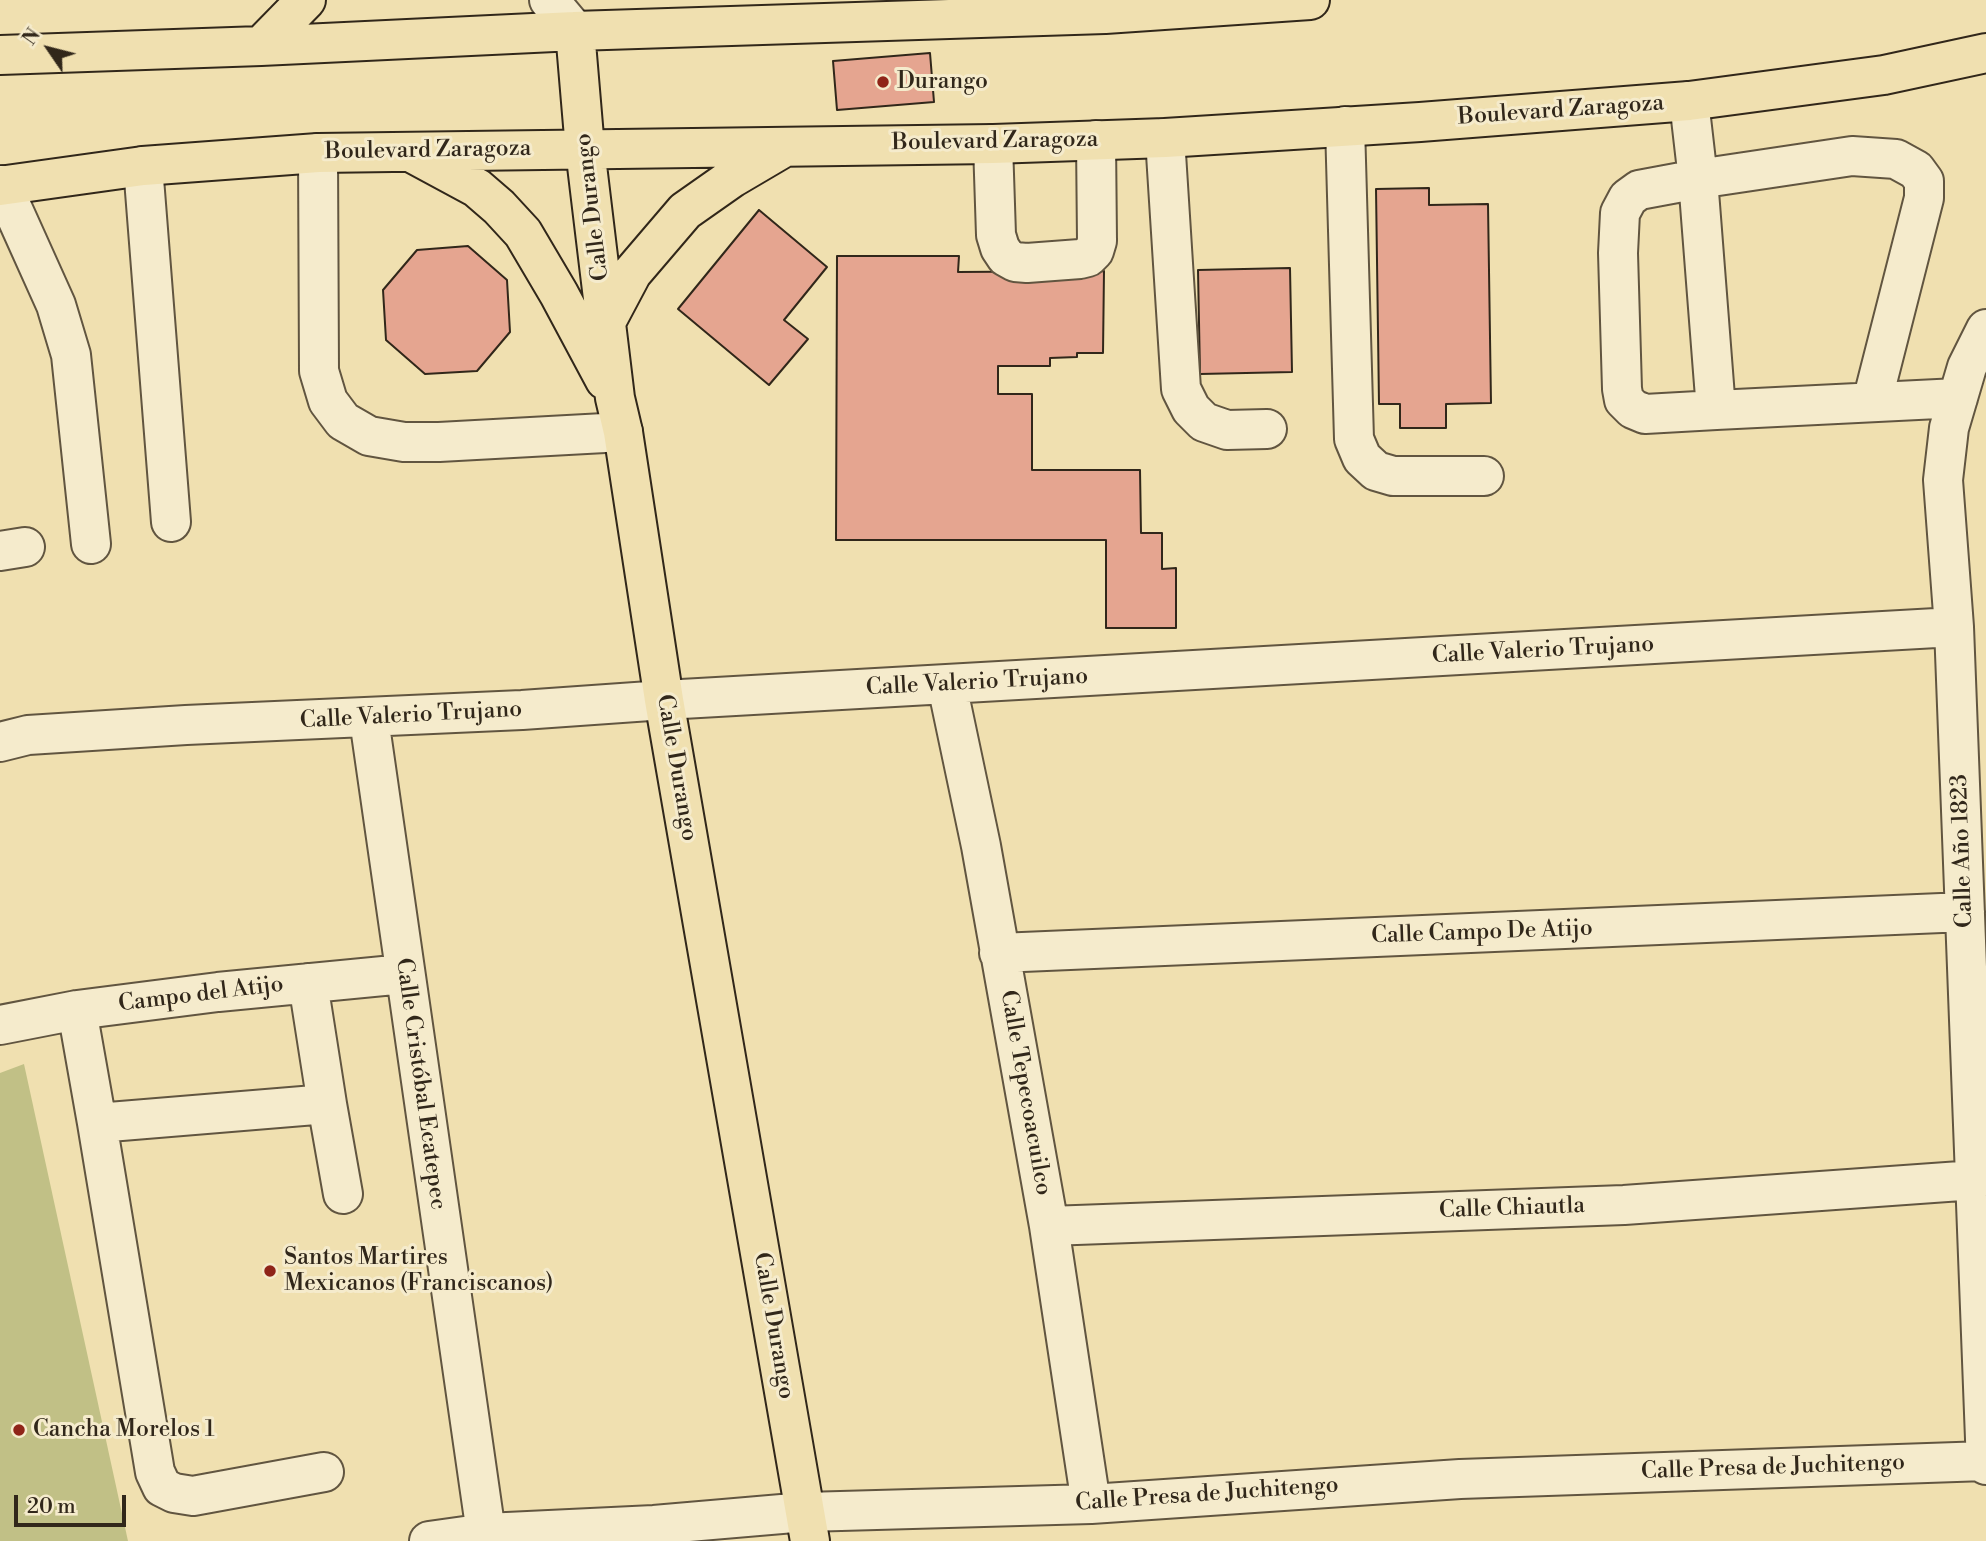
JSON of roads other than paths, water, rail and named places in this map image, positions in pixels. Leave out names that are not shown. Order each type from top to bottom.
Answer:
[{"type":"main road","points":[[261,46],[306,0]]},
{"type":"main road","points":[[1,55],[261,46],[576,15],[854,12],[1105,14],[1310,0]]},
{"type":"main road","name":"Calle Durango","points":[[576,15],[585,149],[619,415],[664,700],[808,1527]]},
{"type":"main road","name":"Boulevard Zaragoza","points":[[1,186],[142,166],[318,153],[993,144],[1165,138],[1345,126],[1689,102],[1884,75],[1986,53]]},
{"type":"main road","points":[[606,322],[632,273],[685,211],[732,178],[786,146]]},
{"type":"main road","points":[[412,153],[477,188],[523,233],[559,295],[619,415]]},
{"type":"street","points":[[549,0],[576,15]]},
{"type":"street","points":[[1689,102],[1698,178],[1716,410]]},
{"type":"street","points":[[1345,126],[1354,439],[1362,458],[1376,471],[1393,476],[1484,476]]},
{"type":"street","points":[[1165,138],[1181,389],[1191,409],[1204,422],[1227,430],[1267,429]]},
{"type":"street","points":[[993,144],[996,235],[1006,257],[1015,262],[1027,263],[1080,259],[1088,257],[1094,251],[1097,241],[1096,140]]},
{"type":"street","points":[[318,153],[319,371],[328,401],[343,421],[369,436],[404,442],[439,442],[619,415]]},
{"type":"street","points":[[1872,402],[1924,198],[1924,181],[1916,170],[1896,159],[1852,156],[1698,178],[1639,190],[1628,198],[1620,213],[1618,253],[1622,389],[1624,400],[1633,410],[1645,414],[1958,398]]},
{"type":"street","points":[[142,166],[172,522]]},
{"type":"street","points":[[1,186],[56,305],[71,355],[91,544]]},
{"type":"street","name":"Calle Año 1823","points":[[1986,329],[1967,367],[1949,428],[1943,480],[1954,627],[1986,1463]]},
{"type":"street","name":"Calle Valerio Trujano","points":[[0,742],[28,735],[186,725],[369,719],[1954,627]]},
{"type":"street","name":"Calle Tepecoacuilco","points":[[947,685],[981,846],[1049,1226],[1091,1504]]},
{"type":"street","name":"Calle Cristóbal Ecatepec","points":[[369,719],[486,1533]]},
{"type":"street","name":"Calle Campo De Atijo","points":[[999,953],[1965,912]]},
{"type":"street","name":"Campo del Atijo","points":[[0,1025],[77,1010],[218,992],[404,974]]},
{"type":"street","points":[[308,983],[343,1194]]},
{"type":"street","points":[[77,1010],[155,1472],[162,1487],[174,1493],[193,1496],[324,1472]]},
{"type":"street","points":[[97,1124],[327,1104]]},
{"type":"street","name":"Calle Chiautla","points":[[1049,1226],[1624,1205],[1975,1180]]},
{"type":"street","name":"Calle Presa de Juchitengo","points":[[429,1541],[486,1533],[654,1525],[808,1527],[1091,1504],[1460,1479],[1986,1463]]},
{"type":"place","name":"Durango","points":[[883,82]]},
{"type":"place","name":"Santos Martires Mexicanos (Franciscanos)","points":[[270,1271]]},
{"type":"place","name":"Cancha Morelos 1","points":[[19,1430]]}]
